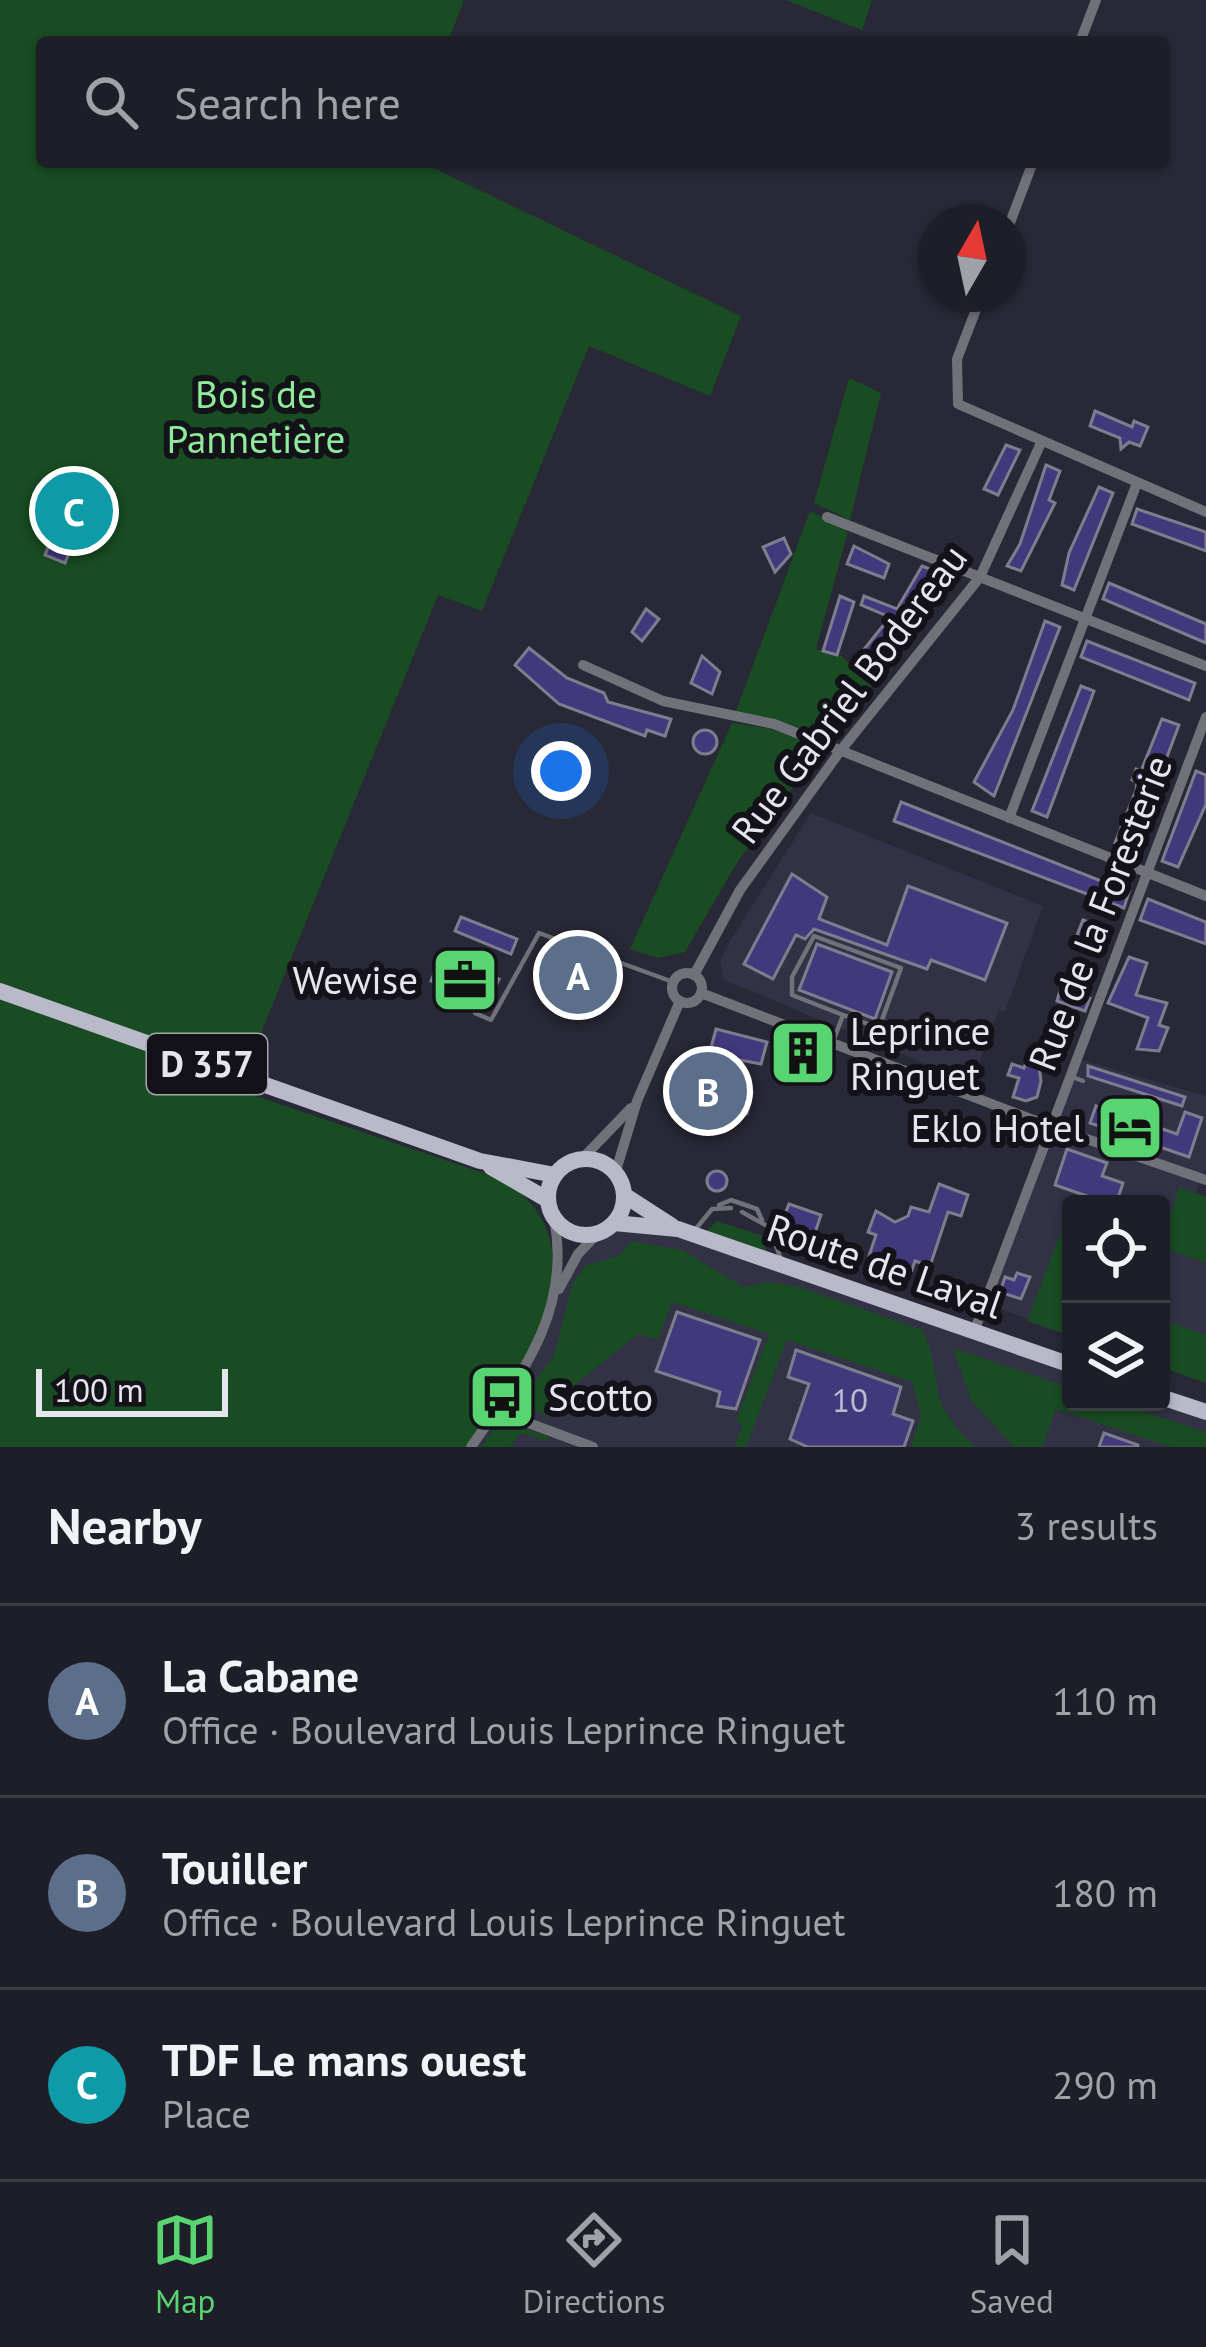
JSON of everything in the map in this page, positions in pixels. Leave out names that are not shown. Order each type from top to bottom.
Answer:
[{"type":"main road","name":"D 357","points":[[0,991],[480,1160],[555,1175]]},
{"type":"main road","name":"D 357","points":[[480,1160],[551,1209]]},
{"type":"main road","points":[[581,1160],[600,1162],[615,1174],[624,1196],[614,1223],[598,1234],[573,1233],[551,1209],[555,1175],[581,1160]]},
{"type":"main road","name":"Route de Laval","points":[[624,1196],[684,1232]]},
{"type":"main road","name":"Route de Laval","points":[[614,1223],[684,1232],[1062,1362]]},
{"type":"main road","points":[[1170,1399],[1206,1412]]},
{"type":"street","points":[[1082,36],[1096,0]]},
{"type":"street","points":[[1017,204],[1032,168]]},
{"type":"street","points":[[975,312],[957,359],[954,383],[958,404],[967,412],[1206,512]]},
{"type":"street","name":"Rue Gabriel Bodereau","points":[[694,975],[740,890],[841,750],[980,577],[1041,443]]},
{"type":"street","points":[[1009,818],[1137,483]]},
{"type":"street","points":[[827,517],[1206,666]]},
{"type":"street","points":[[583,665],[663,700],[774,724],[1206,896]]},
{"type":"street","name":"Rue de la Foresterie","points":[[974,1332],[1052,1127],[1077,1078],[1206,717]]},
{"type":"street","points":[[615,1174],[637,1101],[680,1001],[674,982],[684,974],[694,975],[701,993],[1052,1127],[1206,1180]]},
{"type":"street","points":[[680,1001],[692,1002],[701,993]]},
{"type":"street","points":[[581,1160],[637,1101]]},
{"type":"street","points":[[551,1209],[560,1249],[557,1292]]},
{"type":"street","points":[[471,1447],[541,1343],[557,1292],[578,1254],[598,1234]]},
{"type":"street","points":[[496,1411],[593,1447]]},
{"type":"lane","points":[[475,1013],[491,1019],[533,937],[546,932],[674,982]]},
{"type":"lane","points":[[814,936],[901,968],[879,1028],[843,1015],[792,995],[792,977],[814,936]]},
{"type":"lane","points":[[832,1044],[843,1015]]},
{"type":"lane","points":[[684,1232],[730,1200],[757,1208],[780,1249],[781,1265]]},
{"type":"lane","points":[[719,1205],[730,1208]]},
{"type":"lane","points":[[742,1212],[762,1220]]},
{"type":"shaded area","points":[[811,813],[1043,906],[1005,1012],[998,1011],[972,1083],[724,980],[720,961],[731,939]]},
{"type":"shaded area","points":[[1082,1060],[1206,1096],[1206,1168],[1196,1193],[1206,1197],[1206,1383],[1170,1370],[1170,1195],[1062,1195],[1062,1333],[988,1304]]},
{"type":"shaded area","points":[[614,1223],[678,1229],[1062,1362],[1062,1411],[1170,1411],[1170,1404],[1206,1412],[1206,1447],[471,1447],[522,1374],[557,1292],[598,1233]]},
{"type":"green space","name":"Bois de Pannetière","points":[[0,0],[464,0],[450,36],[36,36],[36,168],[433,168],[741,316],[710,396],[589,346],[482,611],[438,595],[238,1090],[504,1180],[535,1209],[550,1242],[552,1278],[544,1314],[528,1351],[465,1447],[0,1447]]},
{"type":"green space","points":[[786,0],[872,0],[862,30]]},
{"type":"green space","points":[[849,378],[881,393],[850,520],[814,503]]},
{"type":"green space","points":[[810,511],[846,528],[847,535],[816,649],[841,656],[874,683],[828,740],[735,714]]},
{"type":"green space","points":[[732,723],[768,728],[823,747],[738,861],[685,952],[658,958],[630,949]]},
{"type":"green space","points":[[1179,1187],[1206,1197],[1206,1263],[1170,1250],[1170,1217]]},
{"type":"green space","points":[[717,1221],[763,1236],[766,1251],[707,1231]]},
{"type":"green space","points":[[1062,1229],[1062,1333],[1027,1321]]},
{"type":"green space","points":[[631,1241],[682,1250],[743,1287],[767,1282],[796,1286],[923,1330],[941,1402],[975,1447],[911,1447],[921,1415],[912,1382],[787,1340],[746,1447],[735,1447],[742,1424],[736,1421],[769,1334],[672,1302],[658,1340],[638,1334],[560,1397],[551,1417],[537,1412],[526,1393],[554,1356],[573,1283],[585,1266],[620,1255]]},
{"type":"green space","points":[[1170,1322],[1206,1335],[1206,1383],[1170,1370]]},
{"type":"green space","points":[[953,1348],[1062,1385],[1062,1411],[1056,1409],[1042,1447],[1014,1447],[971,1400]]},
{"type":"green space","points":[[1062,1411],[1142,1411],[1206,1432],[1206,1447],[1171,1447]]},
{"type":"green space","points":[[507,1424],[550,1437],[548,1442],[521,1433],[510,1447],[481,1447],[495,1428]]},
{"type":"building","points":[[1095,411],[1132,427],[1134,421],[1148,427],[1140,446],[1129,442],[1121,449],[1120,438],[1090,426]]},
{"type":"building","points":[[1006,445],[1020,450],[998,495],[984,489]]},
{"type":"building","points":[[1046,465],[1060,471],[1049,500],[1055,503],[1021,571],[1007,566],[1020,544]]},
{"type":"building","points":[[1099,487],[1113,493],[1074,590],[1062,585],[1069,553]]},
{"type":"building","points":[[1137,509],[1206,532],[1206,551],[1132,524]]},
{"type":"building","points":[[57,525],[77,533],[65,563],[45,555]]},
{"type":"building","points":[[784,538],[791,554],[775,572],[763,547]]},
{"type":"building","points":[[854,546],[889,564],[884,578],[847,564]]},
{"type":"building","points":[[922,566],[945,575],[940,590],[919,626],[875,674],[857,658],[890,617],[861,605],[864,596],[897,609]]},
{"type":"building","points":[[1109,583],[1206,624],[1206,643],[1103,599]]},
{"type":"building","points":[[840,596],[854,602],[837,655],[823,651]]},
{"type":"building","points":[[646,609],[659,619],[642,641],[632,632]]},
{"type":"building","points":[[1045,621],[1060,627],[994,796],[974,782],[1013,710]]},
{"type":"building","points":[[1087,641],[1195,683],[1189,700],[1081,657]]},
{"type":"building","points":[[529,648],[567,678],[604,693],[608,702],[671,719],[665,736],[647,730],[645,736],[559,704],[515,665]]},
{"type":"building","points":[[702,656],[720,672],[712,694],[691,683]]},
{"type":"building","points":[[1081,686],[1094,691],[1047,817],[1032,811]]},
{"type":"building","points":[[1162,719],[1179,725],[1132,850],[1115,843],[1136,790],[1137,782],[1132,780],[1136,769],[1141,771]]},
{"type":"building","points":[[705,730],[717,742],[705,754],[693,742]]},
{"type":"building","points":[[1196,771],[1206,775],[1206,804],[1178,867],[1162,861]]},
{"type":"building","points":[[901,802],[1129,892],[1124,908],[894,821]]},
{"type":"building","points":[[792,874],[827,897],[819,919],[887,945],[908,886],[1007,923],[985,980],[931,960],[927,969],[814,929],[805,939],[796,935],[773,979],[744,964]]},
{"type":"building","points":[[1148,899],[1206,922],[1206,944],[1140,920]]},
{"type":"building","points":[[461,917],[517,939],[511,954],[455,931]]},
{"type":"building","points":[[1083,920],[1106,928],[1094,956],[1074,943]]},
{"type":"building","points":[[817,944],[892,972],[875,1019],[799,990]]},
{"type":"building","points":[[551,950],[614,976],[604,1000],[541,974]]},
{"type":"building","name":"Wewise","points":[[441,957],[499,979],[488,1005],[431,981]]},
{"type":"building","points":[[1129,957],[1147,963],[1136,995],[1167,1003],[1159,1025],[1168,1028],[1159,1051],[1137,1049],[1148,1018],[1108,1003]]},
{"type":"building","points":[[1061,987],[1090,998],[1085,1011],[1057,1001]]},
{"type":"building","points":[[716,1029],[767,1042],[761,1064],[729,1058],[723,1082],[752,1093],[747,1114],[697,1100]]},
{"type":"building","points":[[1026,1062],[1039,1066],[1041,1081],[1037,1097],[1026,1101],[1013,1097],[1019,1078],[1008,1075],[1012,1064],[1024,1068]]},
{"type":"building","points":[[1088,1066],[1185,1097],[1182,1106],[1088,1076]]},
{"type":"building","name":"Eklo Hotel","points":[[1096,1106],[1177,1134],[1185,1112],[1202,1118],[1189,1157],[1090,1123]]},
{"type":"building","points":[[1067,1149],[1107,1163],[1102,1176],[1123,1183],[1119,1195],[1084,1195],[1055,1185]]},
{"type":"building","points":[[717,1171],[727,1181],[717,1191],[707,1181]]},
{"type":"building","points":[[939,1184],[968,1195],[961,1216],[948,1212],[930,1266],[915,1261],[912,1270],[869,1256],[876,1235],[868,1232],[876,1211],[895,1222],[908,1216],[911,1207],[929,1212]]},
{"type":"building","points":[[789,1204],[821,1215],[815,1233],[782,1222]]},
{"type":"building","points":[[1017,1273],[1030,1277],[1021,1299],[1000,1292],[1005,1277],[1014,1280]]},
{"type":"building","points":[[677,1312],[760,1340],[736,1409],[717,1406],[720,1392],[656,1371]]},
{"type":"building","points":[[796,1350],[901,1387],[893,1414],[913,1421],[904,1447],[808,1447],[790,1439],[809,1384],[788,1377]]},
{"type":"building","points":[[1104,1433],[1138,1445],[1138,1447],[1099,1447]]},
{"type":"place","name":"TDF Le mans ouest","points":[[74,511]]},
{"type":"place","name":"La Cabane","points":[[578,975]]},
{"type":"place","name":"Wewise","points":[[465,980]]},
{"type":"place","name":"Leprince Ringuet","points":[[803,1053]]},
{"type":"place","name":"Touiller","points":[[708,1091]]},
{"type":"place","name":"Eklo Hotel","points":[[1130,1128]]},
{"type":"place","name":"Scotto","points":[[502,1397]]}]
